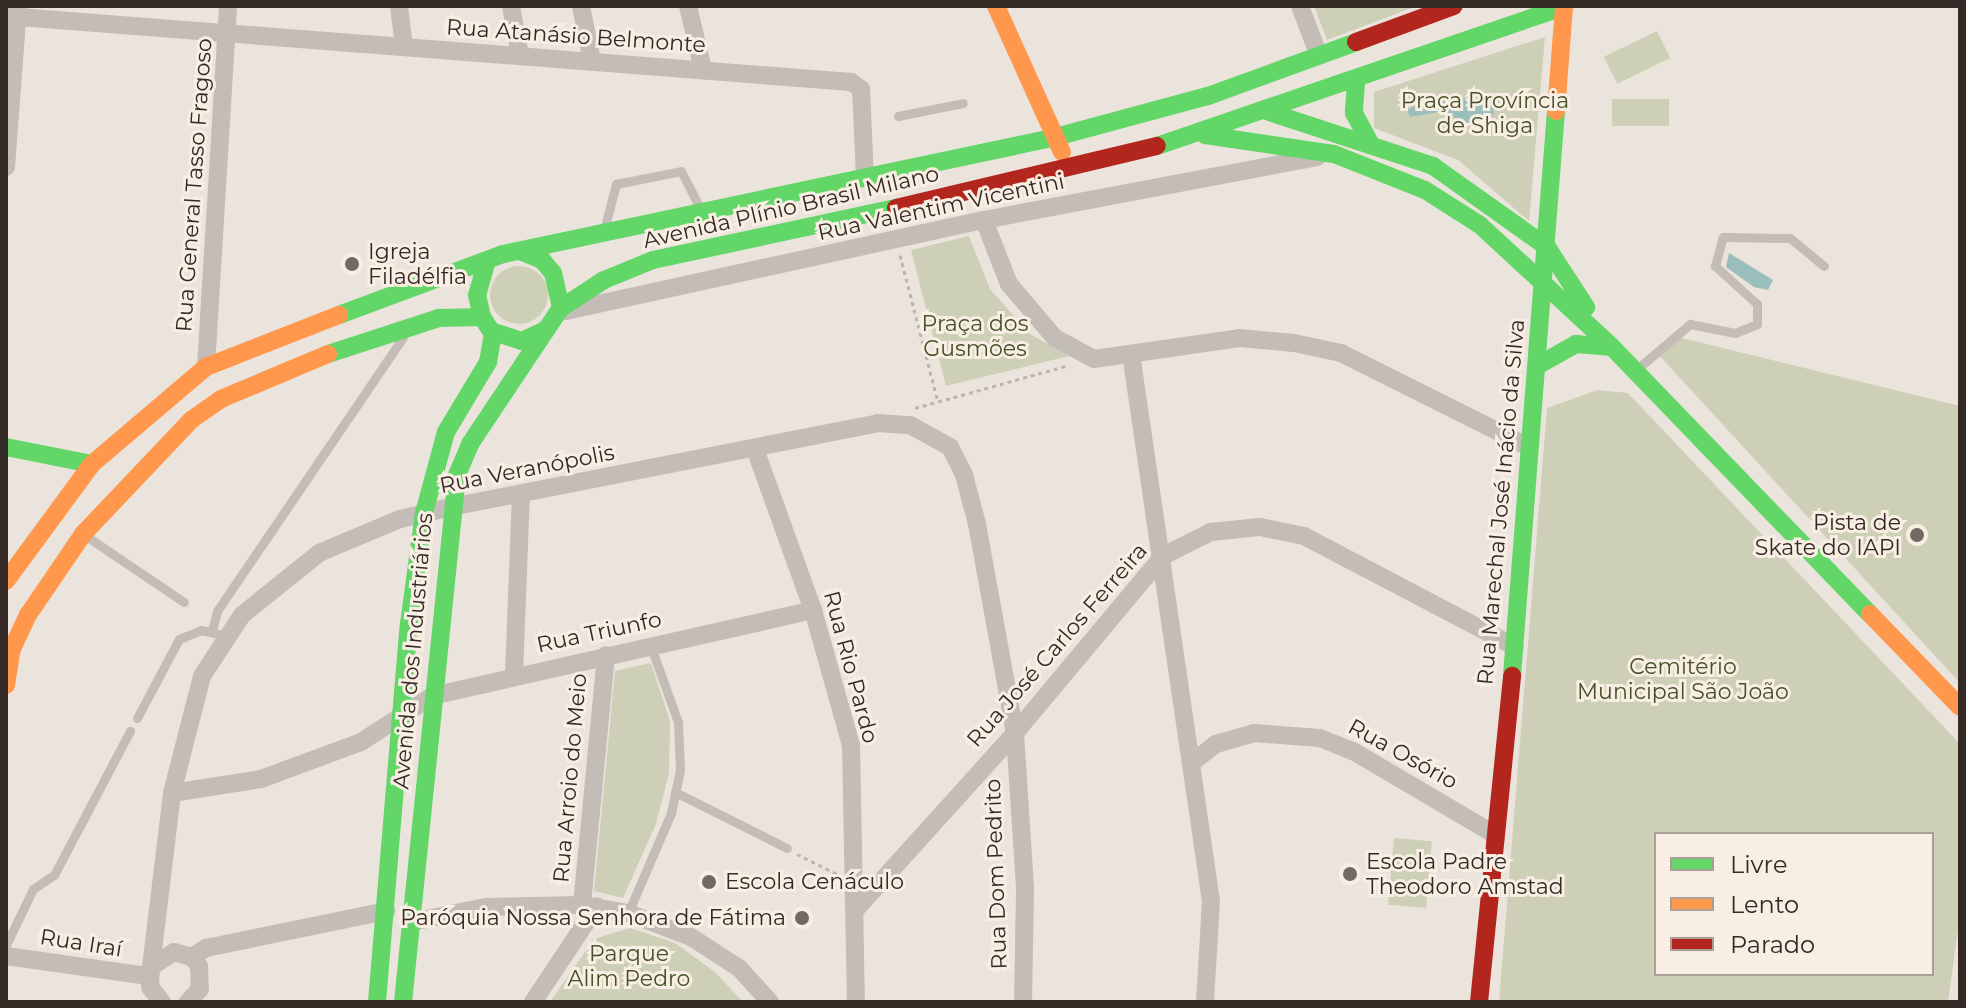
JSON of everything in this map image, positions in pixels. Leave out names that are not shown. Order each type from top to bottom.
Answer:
[{"type":"main road","points":[[996,6],[1052,138],[1074,169]]},
{"type":"main road","name":"Avenida Plínio Brasil Milano","points":[[6,581],[92,464],[206,367],[263,341],[486,264],[503,254],[1052,138],[1208,96],[1454,6]]},
{"type":"main road","name":"Avenida Plínio Brasil Milano","points":[[546,330],[560,310],[604,280],[653,260],[1074,169],[1201,134],[1356,82],[1564,6]]},
{"type":"main road","name":"Rua Marechal José Inácio da Silva","points":[[1479,1002],[1515,647],[1564,6]]},
{"type":"main road","points":[[1356,82],[1354,113],[1371,145]]},
{"type":"main road","points":[[1208,96],[1266,111],[1433,166],[1489,201],[1547,247],[1612,347]]},
{"type":"main road","points":[[1201,134],[1334,154],[1425,190],[1480,225],[1612,347],[1957,706]]},
{"type":"main road","points":[[522,252],[542,260],[553,273],[560,310]]},
{"type":"main road","name":"Avenida dos Industriários","points":[[378,1000],[402,717],[424,513],[446,432],[488,362],[488,325],[477,295],[486,264]]},
{"type":"main road","points":[[6,685],[9,649],[28,615],[83,534],[164,443],[221,399],[439,318],[488,325],[522,341],[546,330]]},
{"type":"main road","name":"Avenida dos Industriários","points":[[403,1000],[451,507],[470,444],[546,330]]},
{"type":"main road","points":[[1537,366],[1576,344],[1612,347]]},
{"type":"main road","points":[[6,447],[92,464]]},
{"type":"main road","points":[[378,1000],[403,1000]]},
{"type":"street","name":"Rua General Tasso Fragoso","points":[[206,367],[228,6]]},
{"type":"street","points":[[399,6],[404,47]]},
{"type":"street","points":[[511,6],[520,56]]},
{"type":"street","points":[[581,6],[592,61]]},
{"type":"street","points":[[688,6],[703,70]]},
{"type":"street","points":[[1300,6],[1319,56]]},
{"type":"street","name":"Rua Atanásio Belmonte","points":[[14,13],[858,84],[865,176]]},
{"type":"street","points":[[6,167],[14,13]]},
{"type":"street","name":"Rua Valentim Vicentini","points":[[560,310],[897,241],[984,220],[1334,154]]},
{"type":"street","points":[[984,220],[1009,284],[1055,338],[1094,359],[1239,338],[1341,353],[1529,447]]},
{"type":"street","points":[[1131,354],[1194,761],[1211,901],[1205,1002]]},
{"type":"street","name":"Rua Veranópolis","points":[[146,1002],[172,793],[202,676],[219,633],[319,553],[424,513],[878,423]]},
{"type":"street","name":"Rua Dom Pedrito","points":[[878,423],[910,425],[933,434],[950,447],[964,475],[1015,733],[1025,889],[1023,1002]]},
{"type":"street","name":"Rua Rio Pardo","points":[[755,449],[813,610],[851,745],[857,908],[856,1002]]},
{"type":"street","points":[[514,675],[521,496]]},
{"type":"street","name":"Rua José Carlos Ferreira","points":[[857,908],[1015,733],[1163,556],[1211,532],[1260,527],[1304,536],[1515,647]]},
{"type":"street","name":"Rua Triunfo","points":[[172,793],[261,779],[361,742],[432,696],[514,675],[813,610]]},
{"type":"street","name":"Rua Arroio do Meio","points":[[533,1002],[589,906],[606,655]]},
{"type":"street","name":"Rua Osório","points":[[1194,761],[1216,744],[1254,733],[1320,738],[1353,751],[1494,834]]},
{"type":"street","points":[[412,922],[486,907],[589,906],[628,913],[691,937],[739,968],[770,1002]]},
{"type":"street","points":[[162,1002],[150,974],[165,954],[192,957],[206,948],[386,911]]},
{"type":"street","name":"Rua Iraí","points":[[6,956],[150,974]]},
{"type":"street","points":[[192,957],[202,978],[193,1001]]},
{"type":"lane","points":[[898,116],[963,103]]},
{"type":"lane","points":[[604,232],[616,184],[681,171],[701,211]]},
{"type":"lane","points":[[1634,371],[1690,324],[1735,333],[1757,324],[1757,304],[1715,266],[1723,237],[1790,238],[1824,266]]},
{"type":"lane","name":"Rua Veranópolis","points":[[219,633],[217,611],[409,327]]},
{"type":"lane","points":[[83,534],[184,602]]},
{"type":"lane","points":[[137,718],[179,639],[219,633]]},
{"type":"lane","points":[[628,913],[675,792],[678,722],[651,645]]},
{"type":"lane","points":[[6,945],[33,889],[54,875],[130,731]]},
{"type":"lane","points":[[675,792],[787,848]]},
{"type":"path","points":[[897,241],[937,398],[1094,359]]},
{"type":"path","points":[[787,848],[856,884]]},
{"type":"green space","points":[[1314,6],[1417,6],[1327,40]]},
{"type":"green space","points":[[1657,31],[1670,58],[1617,84],[1604,57]]},
{"type":"green space","name":"Praça Província de Shiga","points":[[1545,37],[1529,221],[1458,160],[1374,128],[1374,92]]},
{"type":"green space","points":[[1612,99],[1669,99],[1669,126],[1612,126]]},
{"type":"green space","name":"Praça dos Gusmões","points":[[969,236],[990,289],[1030,334],[1069,356],[946,386],[911,250]]},
{"type":"green space","points":[[519,266],[539,275],[548,295],[539,315],[519,324],[499,315],[490,295],[499,275]]},
{"type":"green space","points":[[1674,336],[1960,406],[1960,683],[1657,353]]},
{"type":"green space","name":"Cemitério Municipal São João","points":[[1598,390],[1628,393],[1960,744],[1960,915],[1948,1002],[1499,1002],[1547,408]]},
{"type":"green space","points":[[651,663],[670,721],[669,773],[656,824],[623,898],[594,891],[615,671]]},
{"type":"green space","points":[[1394,838],[1432,841],[1426,908],[1388,905]]},
{"type":"green space","name":"Parque Alim Pedro","points":[[630,928],[675,943],[715,972],[743,1002],[550,1002],[594,939]]},
{"type":"water","points":[[1434,97],[1492,100],[1494,113],[1482,125],[1460,121],[1445,111],[1410,117],[1407,110]]},
{"type":"water","points":[[1729,253],[1773,280],[1768,290],[1754,287],[1726,267]]},
{"type":"traffic: fast","points":[[1157,146],[1565,6]]},
{"type":"traffic: fast","points":[[339,315],[503,254],[1052,138],[1208,96],[1356,42]]},
{"type":"traffic: fast","points":[[1356,82],[1354,113],[1371,145]]},
{"type":"traffic: fast","points":[[1512,676],[1556,111]]},
{"type":"traffic: fast","points":[[1269,112],[1433,166],[1547,247],[1586,307]]},
{"type":"traffic: fast","points":[[1205,135],[1334,154],[1425,190],[1480,225],[1612,347],[1870,614]]},
{"type":"traffic: fast","points":[[486,264],[477,295],[482,317],[491,331],[522,341],[546,330],[561,308],[604,280],[653,260],[896,208]]},
{"type":"traffic: fast","points":[[522,252],[542,260],[553,273],[561,308]]},
{"type":"traffic: fast","points":[[328,354],[439,318],[482,317]]},
{"type":"traffic: fast","points":[[403,1002],[457,475],[470,444],[546,330]]},
{"type":"traffic: fast","points":[[377,1002],[409,624],[424,513],[446,432],[488,362],[493,333]]},
{"type":"traffic: fast","points":[[1537,366],[1576,344],[1612,347]]},
{"type":"traffic: fast","points":[[6,447],[92,464]]},
{"type":"traffic: slow","points":[[996,6],[1062,152]]},
{"type":"traffic: slow","points":[[1556,111],[1564,6]]},
{"type":"traffic: slow","points":[[6,581],[92,464],[206,367],[339,315]]},
{"type":"traffic: slow","points":[[6,685],[12,649],[28,615],[83,534],[191,420],[221,399],[328,354]]},
{"type":"traffic: slow","points":[[1870,614],[1960,707]]},
{"type":"traffic: jam","points":[[1356,42],[1454,6]]},
{"type":"traffic: jam","points":[[896,208],[1157,146]]},
{"type":"traffic: jam","points":[[1479,1002],[1512,676]]},
{"type":"place","name":"Igreja Filadélfia","points":[[352,264]]},
{"type":"place","name":"Pista de Skate do IAPI","points":[[1917,535]]},
{"type":"place","name":"Escola Padre Theodoro Amstad","points":[[1350,874]]},
{"type":"place","name":"Escola Cenáculo","points":[[709,882]]},
{"type":"place","name":"Paróquia Nossa Senhora de Fátima","points":[[802,918]]}]
